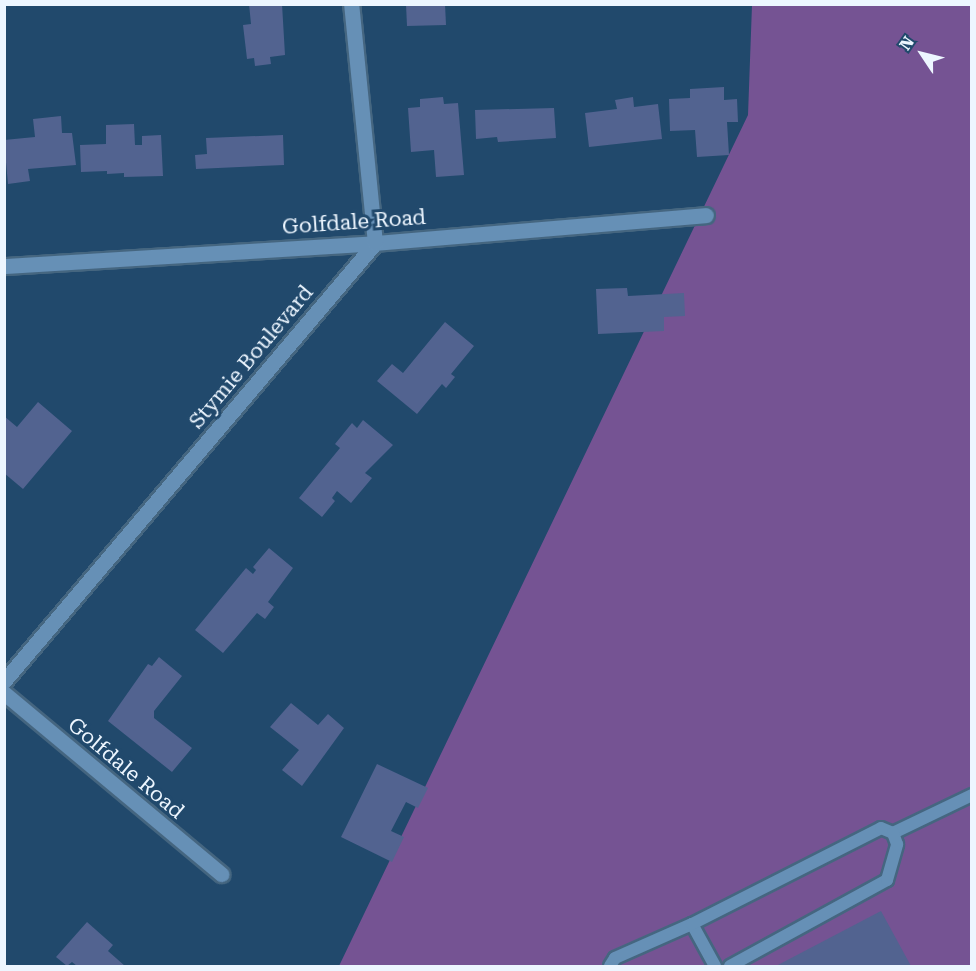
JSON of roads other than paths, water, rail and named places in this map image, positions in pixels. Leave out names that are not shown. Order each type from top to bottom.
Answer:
[{"type":"street","points":[[351,4],[375,243]]},
{"type":"street","name":"Golfdale Road","points":[[4,266],[375,243],[706,215]]},
{"type":"street","name":"Stymie Boulevard","points":[[4,681],[375,243]]},
{"type":"street","name":"Golfdale Road","points":[[4,693],[221,874]]},
{"type":"lane","points":[[893,833],[972,795]]},
{"type":"lane","points":[[610,966],[615,958],[692,924],[881,828],[893,833],[897,844],[887,880],[730,966]]},
{"type":"lane","points":[[692,924],[715,966]]}]
